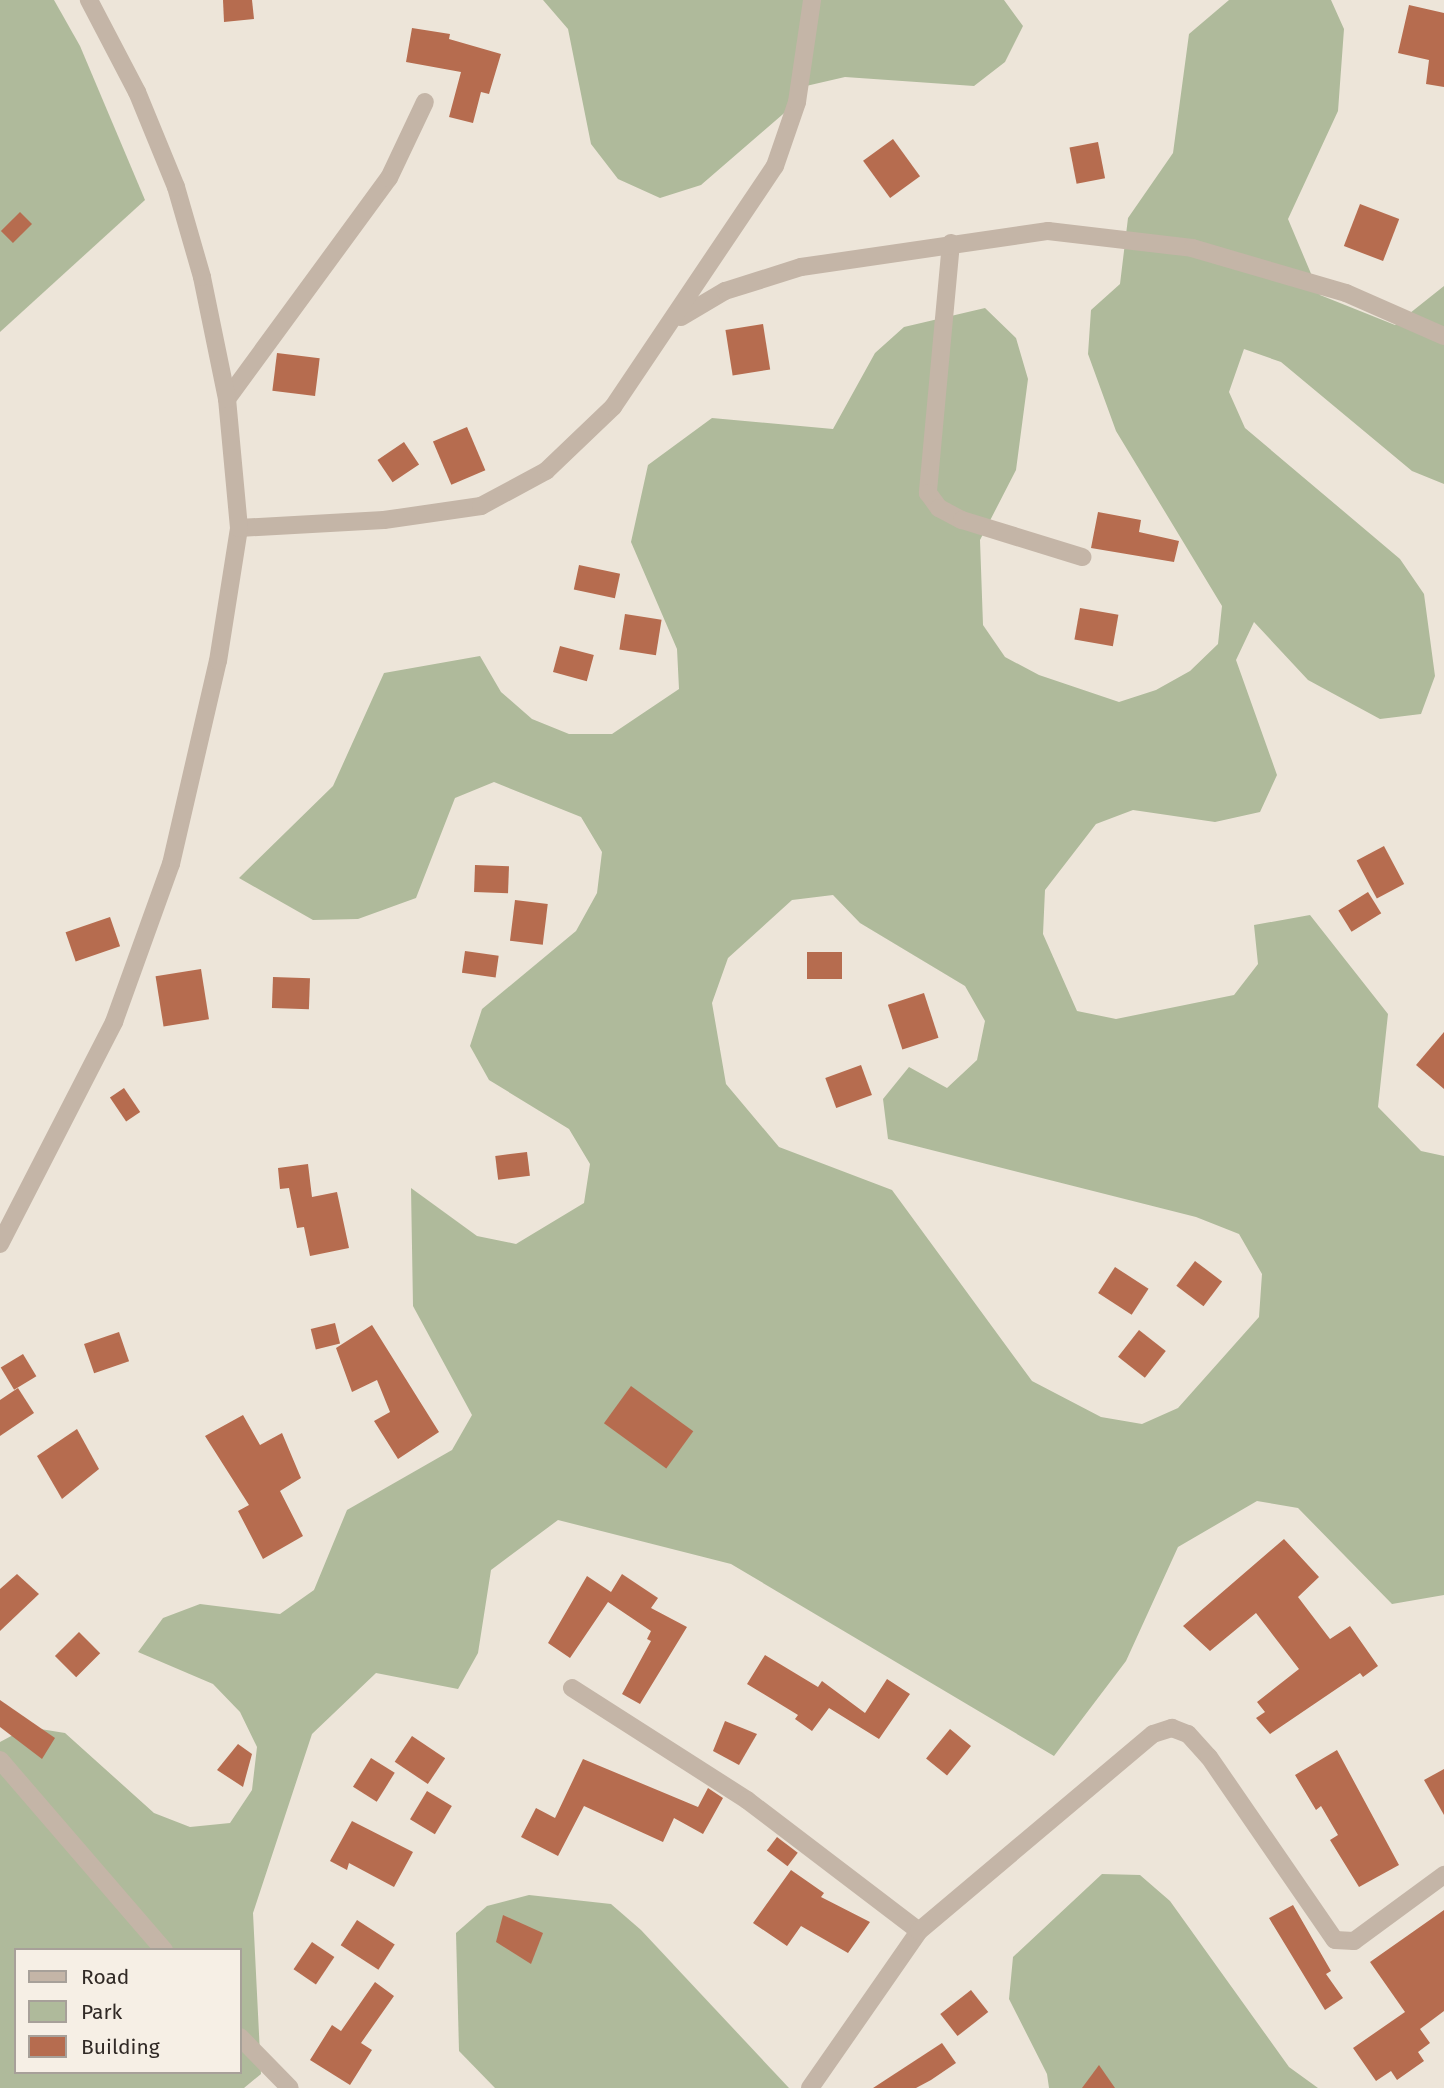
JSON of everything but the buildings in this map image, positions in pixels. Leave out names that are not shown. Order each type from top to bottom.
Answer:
[{"type":"street","points":[[0,1244],[114,1022],[171,864],[218,661],[239,528],[227,400],[202,277],[176,187],[137,92],[89,0]]},
{"type":"street","points":[[239,528],[384,520],[481,506],[555,462],[613,407],[675,321],[775,166],[797,102],[812,0]]},
{"type":"street","points":[[227,400],[389,178],[425,102]]},
{"type":"street","points":[[675,321],[725,291],[800,267],[1048,231],[1192,248],[1346,293],[1442,333]]},
{"type":"street","points":[[951,243],[928,493],[939,508],[962,520],[1082,557]]},
{"type":"street","points":[[572,1688],[747,1800],[919,1931]]},
{"type":"street","points":[[810,2088],[919,1931],[1153,1734],[1172,1728],[1188,1734],[1209,1756],[1335,1940],[1354,1941],[1444,1875]]},
{"type":"street","points":[[0,1759],[162,1948]]},
{"type":"street","points":[[242,2039],[290,2088]]},
{"type":"green space","points":[[0,0],[54,0],[80,46],[145,200],[0,332]]},
{"type":"green space","points":[[543,0],[1004,0],[1023,26],[1005,62],[974,86],[845,77],[806,86],[797,102],[701,185],[660,198],[618,179],[591,144],[568,29]]},
{"type":"green space","points":[[1229,0],[1331,0],[1344,29],[1338,111],[1288,219],[1320,295],[1395,325],[1444,286],[1444,484],[1412,471],[1281,362],[1244,349],[1229,392],[1245,428],[1400,559],[1424,594],[1435,676],[1421,714],[1380,719],[1308,680],[1254,622],[1236,660],[1277,775],[1260,812],[1215,822],[1133,810],[1096,824],[1045,890],[1043,934],[1077,1011],[1116,1019],[1234,995],[1258,964],[1254,925],[1310,915],[1388,1014],[1378,1107],[1421,1151],[1444,1156],[1444,1595],[1392,1604],[1298,1508],[1257,1501],[1178,1547],[1126,1661],[1054,1756],[731,1564],[558,1520],[491,1570],[478,1653],[458,1689],[376,1673],[312,1734],[253,1913],[261,2074],[244,2088],[0,2088],[0,1742],[28,1727],[65,1733],[154,1813],[190,1827],[230,1823],[252,1790],[257,1747],[240,1712],[213,1684],[138,1652],[163,1618],[200,1604],[280,1614],[314,1590],[347,1510],[452,1450],[472,1415],[413,1306],[411,1188],[477,1236],[516,1244],[584,1203],[590,1164],[569,1129],[489,1080],[470,1046],[482,1009],[576,931],[597,893],[602,852],[581,817],[494,782],[455,798],[416,898],[358,919],[313,920],[239,878],[333,786],[384,673],[480,656],[501,692],[532,719],[569,734],[612,734],[679,689],[677,649],[631,542],[648,465],[712,418],[833,429],[875,353],[904,327],[985,308],[1016,338],[1028,379],[1016,470],[980,540],[983,625],[1005,657],[1039,675],[1119,702],[1156,690],[1190,671],[1218,644],[1222,606],[1116,431],[1088,354],[1091,310],[1120,284],[1128,218],[1173,153],[1189,34]],"holes":[[[833,895],[860,923],[965,986],[985,1021],[977,1060],[947,1088],[909,1067],[883,1099],[888,1139],[1196,1217],[1239,1234],[1262,1274],[1259,1317],[1178,1408],[1142,1424],[1101,1417],[1032,1381],[892,1190],[779,1147],[726,1084],[712,1003],[728,958],[792,900]]]},
{"type":"green space","points":[[1102,1874],[1140,1875],[1170,1901],[1289,2067],[1318,2088],[1049,2088],[1047,2074],[1009,1999],[1013,1957]]},
{"type":"green space","points":[[529,1895],[611,1904],[641,1930],[789,2088],[495,2088],[459,2051],[456,1933],[487,1906]]}]
